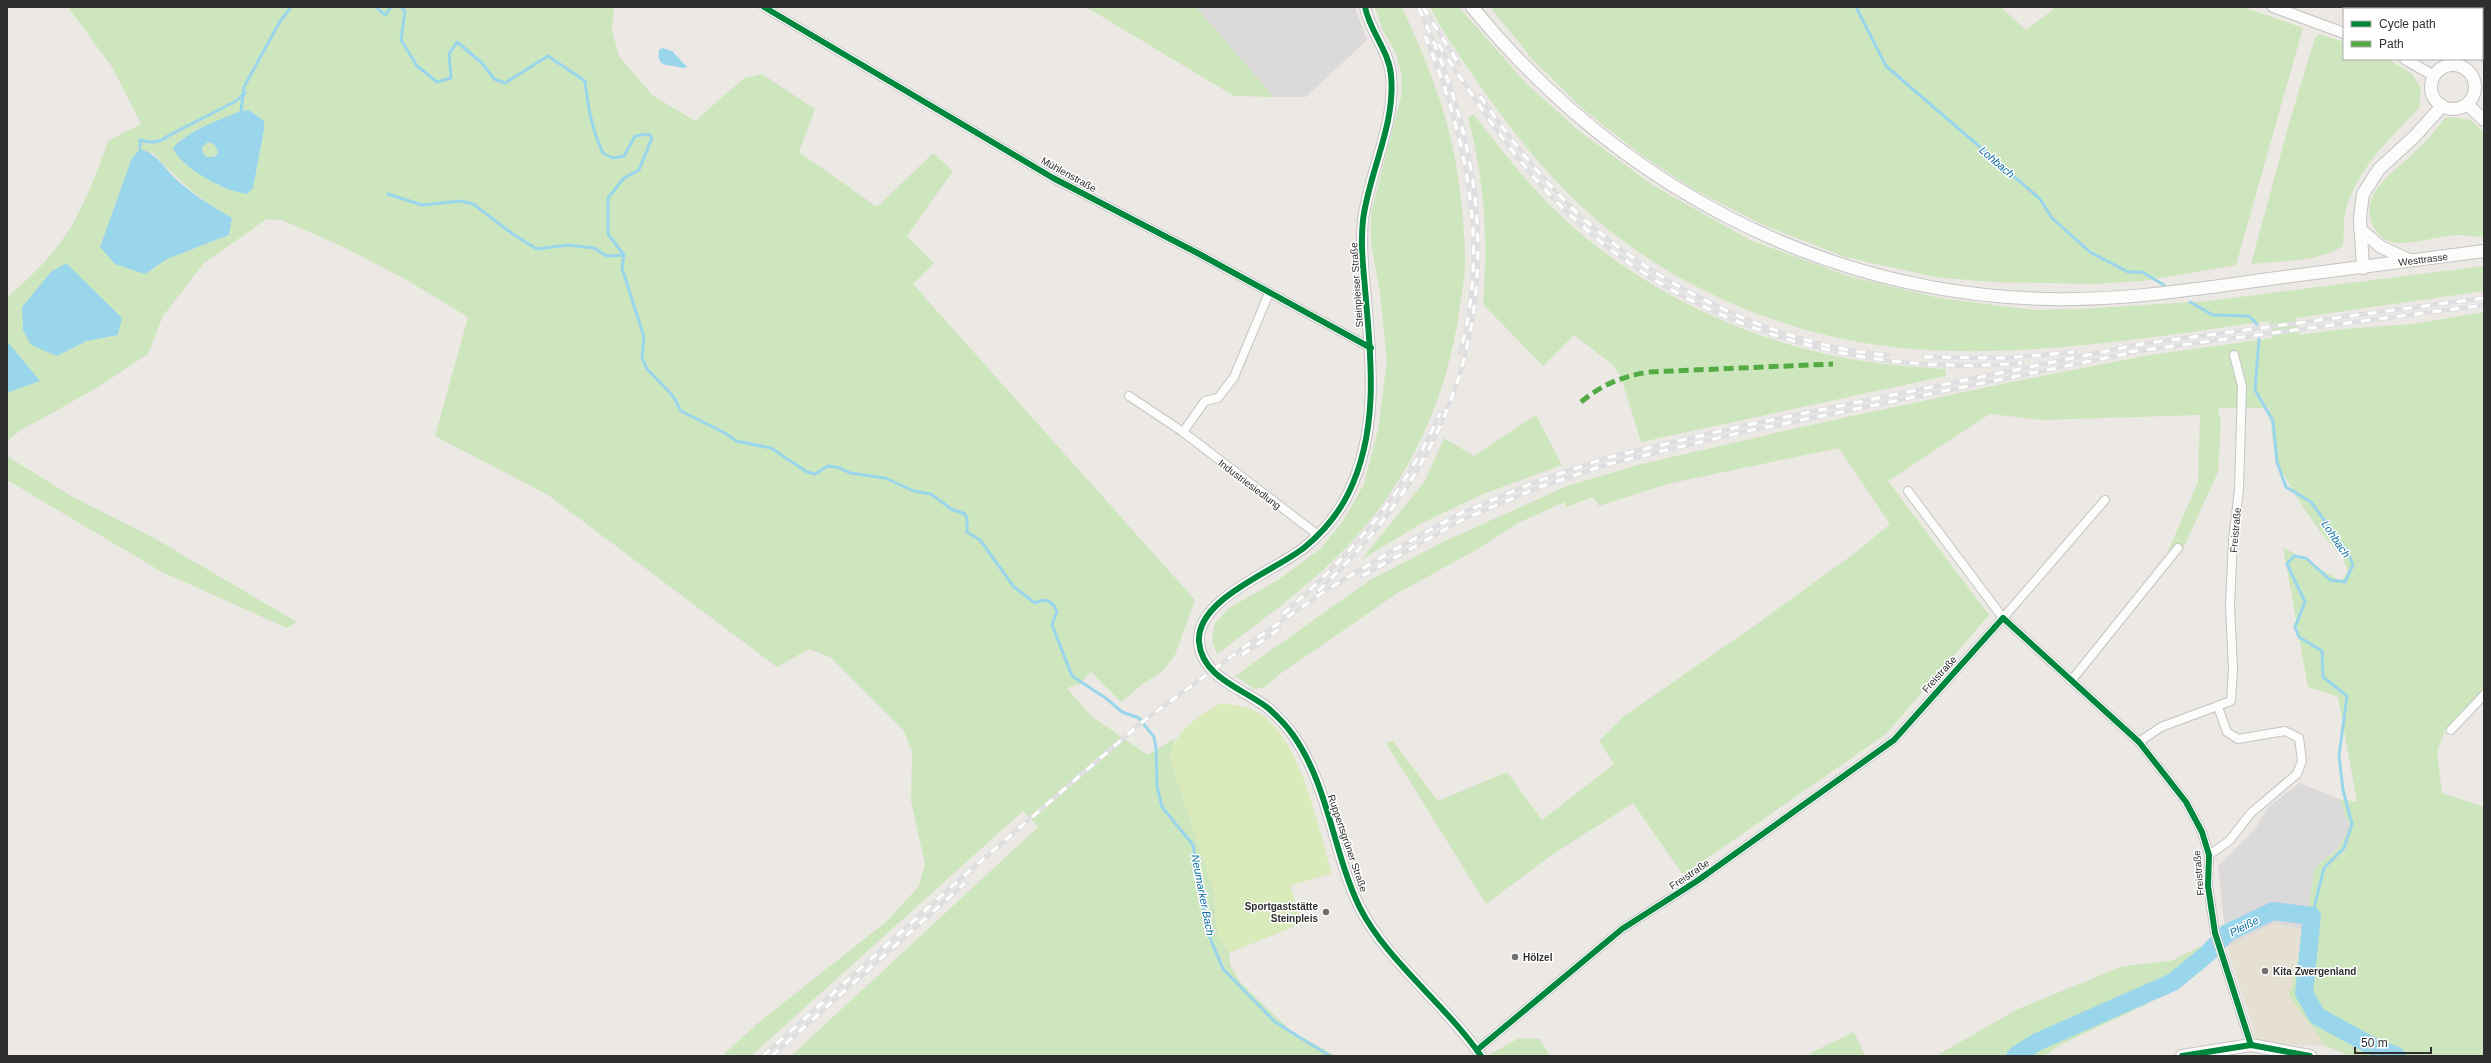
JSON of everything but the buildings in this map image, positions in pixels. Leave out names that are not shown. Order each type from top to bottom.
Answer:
[{"type":"main road","name":"Westtrasse","points":[[1472,7],[1500,41],[1539,82],[1608,142],[1685,195],[1747,226],[1814,254],[1902,280],[1996,296],[2047,299],[2150,295],[2484,252]]},
{"type":"main road","points":[[2457,62],[2470,72],[2475,85],[2472,99],[2467,104],[2455,109],[2442,106],[2436,102],[2431,89],[2434,76],[2443,67],[2457,62]]},
{"type":"main road","points":[[2467,104],[2484,120]]},
{"type":"main road","points":[[2362,268],[2360,229],[2361,206],[2371,180],[2414,137],[2442,106]]},
{"type":"main road","points":[[2360,229],[2381,247],[2411,261]]},
{"type":"main road","points":[[2182,1056],[2251,1045],[2310,1056]]},
{"type":"street","name":"Mühlenstraße","points":[[764,7],[1053,178],[1371,348]]},
{"type":"street","name":"Steinpleiser Straße","points":[[1207,664],[1199,642],[1200,632],[1214,606],[1287,560],[1318,535],[1344,501],[1360,466],[1369,427],[1372,386],[1371,348],[1362,253],[1363,220],[1370,183],[1392,102],[1388,60],[1370,26],[1365,7]]},
{"type":"street","points":[[2273,7],[2343,33]]},
{"type":"street","points":[[2407,60],[2434,76]]},
{"type":"street","points":[[1183,432],[1205,401],[1218,398],[1234,377],[1270,293]]},
{"type":"street","name":"Freistraße","points":[[2139,742],[2161,727],[2231,701],[2234,669],[2230,605],[2233,540],[2239,490],[2242,386],[2234,355]]},
{"type":"street","name":"Industriesiedlung","points":[[1130,396],[1183,432],[1318,535]]},
{"type":"street","points":[[1908,491],[2004,618],[2105,500]]},
{"type":"street","points":[[2071,681],[2178,548]]},
{"type":"street","name":"Freistraße","points":[[1479,1053],[1622,929],[1697,881],[1894,740],[2004,618],[2139,742],[2186,802],[2202,832],[2208,855],[2208,886],[2215,933],[2251,1045]]},
{"type":"street","name":"Ruppertsgrüner Straße","points":[[1207,664],[1226,683],[1269,709],[1294,737],[1306,758],[1322,799],[1344,868],[1359,906],[1372,928],[1467,1035],[1479,1053]]},
{"type":"street","points":[[2451,730],[2484,695]]},
{"type":"street","points":[[2208,855],[2229,841],[2251,813],[2297,774],[2302,761],[2299,738],[2285,731],[2238,739],[2227,732],[2218,707]]},
{"type":"shaded area","points":[[1196,7],[1355,7],[1367,40],[1306,97],[1274,97]]},
{"type":"shaded area","points":[[2484,7],[2484,66],[2480,60],[2483,60],[2483,8],[2446,8]]},
{"type":"shaded area","points":[[2300,783],[2339,799],[2350,826],[2337,850],[2315,867],[2305,930],[2274,924],[2227,947],[2218,866],[2255,829],[2269,806]]},
{"type":"shaded area","name":"Kita Zwergenland","points":[[2274,923],[2305,930],[2289,996],[2326,1046],[2258,1044],[2227,947]]},
{"type":"green space","points":[[68,7],[614,7],[612,31],[619,56],[652,95],[695,121],[744,78],[762,74],[815,109],[799,152],[877,207],[933,153],[953,171],[907,236],[934,263],[913,284],[1195,600],[1175,655],[1163,671],[1144,683],[1121,702],[1091,672],[1080,684],[1067,688],[1092,717],[1148,755],[1175,738],[1170,759],[1213,888],[1217,932],[1229,953],[1230,965],[1241,983],[1291,1031],[1336,1056],[791,1056],[1038,827],[1023,811],[751,1056],[722,1056],[758,1023],[887,921],[919,886],[925,863],[911,802],[912,751],[904,731],[830,657],[809,649],[777,667],[548,495],[435,436],[468,317],[405,279],[343,247],[282,220],[267,219],[204,263],[163,316],[148,354],[95,389],[21,430],[7,441],[7,393],[39,380],[7,341],[7,297],[46,260],[71,227],[86,198],[109,140],[141,124],[112,67]],"holes":[[[249,110],[264,121],[264,130],[253,188],[223,186],[186,165],[180,140],[241,111]],[[153,153],[190,189],[232,218],[229,235],[167,259],[145,274],[100,247],[132,158]],[[122,318],[118,335],[87,341],[57,356]]]},
{"type":"green space","points":[[1086,7],[1196,7],[1274,97],[1234,96]]},
{"type":"green space","points":[[1375,7],[1402,7],[1426,62],[1440,101],[1451,140],[1462,212],[1465,269],[1455,337],[1438,399],[1426,429],[1395,486],[1376,513],[1355,538],[1323,570],[1289,599],[1217,654],[1212,640],[1215,623],[1229,608],[1278,580],[1320,549],[1343,521],[1364,484],[1378,430],[1387,361],[1380,293],[1371,243],[1371,213],[1401,97],[1402,76],[1396,53],[1383,31]]},
{"type":"green space","points":[[1430,7],[1459,7],[1526,83],[1579,131],[1654,186],[1750,240],[1848,276],[1939,298],[2034,310],[2079,309],[2208,301],[2484,266],[2484,291],[2296,318],[2299,335],[2343,329],[2413,324],[2484,312],[2484,688],[2445,730],[2437,752],[2442,793],[2484,807],[2484,1056],[2350,1056],[2326,1046],[2289,996],[2305,930],[2315,867],[2337,850],[2350,826],[2339,799],[2357,802],[2338,697],[2308,687],[2283,547],[2341,581],[2348,572],[2342,555],[2321,533],[2297,498],[2275,459],[2269,408],[2218,408],[2221,423],[2218,472],[2183,549],[2168,551],[2198,482],[2200,415],[2043,420],[1990,414],[1888,481],[1989,615],[1886,734],[1683,875],[1633,803],[1552,855],[1486,904],[1386,743],[1393,741],[1438,801],[1507,772],[1542,820],[1614,764],[1599,741],[1624,716],[1747,631],[1855,553],[1890,524],[1839,448],[1667,484],[1599,506],[1593,497],[1566,507],[1565,502],[1520,522],[1476,550],[1396,594],[1280,674],[1265,687],[1254,689],[1235,676],[1370,580],[1445,541],[1567,486],[1638,465],[1806,426],[2011,382],[2150,355],[2272,338],[2270,321],[2137,339],[2047,348],[2002,351],[1913,349],[1871,344],[1828,336],[1746,310],[1707,292],[1669,271],[1633,248],[1582,207],[1551,176],[1509,126],[1462,60]]},
{"type":"green space","points":[[1490,7],[2001,7],[2026,30],[2056,7],[2243,7],[2303,28],[2236,265],[2142,281],[2094,284],[1990,282],[1935,277],[1845,257],[1761,224],[1693,189],[1640,154],[1584,110],[1533,60]]},
{"type":"green space","points":[[2319,34],[2343,42],[2343,60],[2390,60],[2412,74],[2421,88],[2419,108],[2376,154],[2359,179],[2345,213],[2343,246],[2311,258],[2251,264],[2290,120],[2315,38]]},
{"type":"green space","points":[[1473,114],[1526,179],[1560,215],[1593,244],[1629,270],[1667,293],[1748,331],[1790,345],[1833,356],[1876,363],[1945,369],[1946,376],[1641,442],[1621,377],[1613,365],[1574,335],[1543,366],[1483,304],[1485,256],[1484,210],[1482,188],[1474,142],[1468,118]]},
{"type":"green space","points":[[2454,117],[2470,120],[2484,132],[2484,237],[2457,235],[2404,243],[2396,243],[2386,240],[2378,234],[2374,228],[2370,215],[2371,204],[2375,193],[2381,183],[2390,174],[2425,143],[2445,118]]},
{"type":"green space","points":[[208,142],[215,145],[218,153],[214,157],[206,157],[202,151],[202,147]]},
{"type":"green space","points":[[1536,415],[1562,465],[1483,494],[1420,524],[1361,560],[1425,481],[1444,438],[1474,456]]},
{"type":"green space","points":[[7,456],[73,497],[154,538],[297,622],[287,628],[162,572],[7,480]]},
{"type":"green space","points":[[1221,703],[1246,707],[1259,713],[1274,725],[1286,742],[1297,763],[1306,786],[1332,873],[1290,886],[1303,923],[1229,953],[1217,932],[1213,888],[1170,759],[1172,749],[1181,733],[1196,719]]},
{"type":"green space","points":[[2209,942],[2214,956],[2147,1004],[2060,1045],[2044,1056],[1936,1056],[2018,1009],[2123,966],[2171,961]]},
{"type":"green space","points":[[1854,1032],[1865,1056],[1809,1056],[1812,1052]]},
{"type":"green space","points":[[1519,1038],[1540,1039],[1550,1056],[1487,1056]]},
{"type":"water","points":[[662,48],[672,51],[687,67],[681,68],[662,63],[659,58],[659,50]]},
{"type":"water","points":[[249,110],[264,121],[264,130],[253,188],[247,194],[228,189],[205,178],[185,163],[173,148],[180,141],[196,131],[241,111]],"holes":[[[208,142],[215,145],[218,153],[214,157],[206,157],[202,151],[202,147]]]},
{"type":"water","points":[[140,149],[156,158],[190,191],[232,218],[229,235],[167,259],[145,274],[115,264],[100,247],[132,158]]},
{"type":"water","points":[[66,263],[122,318],[118,335],[87,341],[57,356],[31,345],[23,330],[22,307],[51,272]]},
{"type":"water","points":[[7,341],[40,381],[7,393]]},
{"type":"waterway","points":[[241,111],[244,87],[279,23],[291,7]]},
{"type":"waterway","name":"Neumarker Bach","points":[[376,7],[385,15],[391,7]]},
{"type":"waterway","name":"Neumarker Bach","points":[[401,7],[405,11],[401,40],[417,66],[437,82],[451,78],[449,54],[457,42],[482,63],[494,79],[505,83],[548,56],[585,81],[591,118],[603,153],[613,158],[624,156],[635,136],[649,134],[652,138],[639,170],[624,178],[608,198],[608,234],[624,255],[622,268],[644,337],[642,358],[647,369],[673,396],[681,411],[725,433],[736,441],[771,448],[807,472],[815,474],[828,466],[840,468],[850,473],[885,478],[914,491],[931,494],[951,509],[965,514],[967,519],[967,532],[980,540],[1014,587],[1035,603],[1042,600],[1050,602],[1057,611],[1052,625],[1072,676],[1107,699],[1122,712],[1139,718],[1154,737],[1156,748],[1157,786],[1162,807],[1193,845],[1208,933],[1223,969],[1275,1022],[1330,1056]]},
{"type":"waterway","name":"Lohbach","points":[[1856,7],[1886,66],[2040,199],[2052,218],[2090,252],[2128,272],[2142,272],[2164,285]]},
{"type":"waterway","points":[[140,149],[140,140],[147,142],[162,140],[236,101],[245,93]]},
{"type":"waterway","points":[[388,194],[422,205],[461,201],[473,204],[514,235],[537,249],[568,245],[594,248],[607,256],[624,255]]},
{"type":"waterway","name":"Lohbach","points":[[2190,302],[2213,315],[2249,316],[2257,324]]},
{"type":"waterway","name":"Lohbach","points":[[2259,339],[2255,390],[2273,421],[2277,462],[2286,487],[2311,502],[2348,553],[2353,565],[2345,582],[2330,580],[2306,558],[2294,556],[2287,564],[2305,602],[2295,627],[2299,637],[2322,651],[2323,677],[2347,696],[2339,756],[2343,790],[2352,824],[2344,848],[2324,868],[2312,916]]},
{"type":"waterway","name":"Pleiße","points":[[2015,1056],[2037,1042],[2173,982],[2207,954],[2227,933],[2273,911],[2312,916],[2304,993],[2317,1016],[2370,1045],[2397,1056]]},
{"type":"railway","points":[[1318,591],[1377,528],[1423,461],[1454,391],[1473,318],[1478,243],[1470,165],[1450,87],[1418,7]]},
{"type":"railway","points":[[1423,7],[1459,64]]},
{"type":"railway","points":[[1425,36],[1440,73],[1452,112],[1462,152],[1469,192],[1473,232],[1473,273],[1469,313],[1460,352]]},
{"type":"railway","points":[[1438,44],[1493,125],[1538,182],[1555,200],[1603,243],[1655,280],[1711,310],[1770,334],[1832,351],[1895,361],[1958,365],[2022,363]]},
{"type":"railway","points":[[1480,96],[1522,153],[1557,193],[1602,234],[1637,261],[1676,285],[1717,306],[1760,325],[1803,339],[1846,349],[1888,355]]},
{"type":"railway","points":[[763,1056],[951,887],[1141,723],[1247,645],[1328,589],[1459,514],[1535,482],[1606,458],[1742,426],[2141,344],[2484,298]]},
{"type":"railway","points":[[2129,352],[2484,305]]},
{"type":"railway","points":[[1924,357],[2006,358],[2074,352]]},
{"type":"railway","points":[[1362,576],[1462,520],[1537,488],[1608,464],[1743,432],[2135,352]]},
{"type":"railway","points":[[1283,614],[1308,592],[1353,546],[1392,498],[1426,443],[1440,413]]},
{"type":"railway","points":[[1242,655],[1279,629]]},
{"type":"railway","points":[[772,1056],[965,883]]},
{"type":"marked path","points":[[1581,402],[1597,390],[1613,382],[1629,376],[1648,372],[1833,364]]},
{"type":"cycle path","points":[[764,7],[1053,178],[1203,256],[1371,348]]},
{"type":"cycle path","points":[[1365,7],[1367,16],[1390,66],[1391,93],[1390,112],[1366,202],[1362,230],[1371,374],[1368,423],[1358,471],[1348,494],[1339,509],[1317,536],[1292,556],[1240,587],[1224,599],[1210,612],[1202,626],[1199,642],[1202,654],[1208,665],[1216,674],[1268,708],[1293,735],[1315,776],[1343,865],[1360,908],[1385,946],[1467,1037],[1481,1056]]},
{"type":"cycle path","points":[[1477,1050],[1622,929],[1697,881],[1894,740],[2003,618],[2139,742],[2186,802],[2202,832],[2209,855],[2208,886],[2215,933],[2251,1045]]},
{"type":"cycle path","points":[[2182,1056],[2251,1045],[2310,1056]]},
{"type":"place","name":"Sportgaststätte Steinpleis","points":[[1326,912]]},
{"type":"place","name":"Hölzel","points":[[1515,957]]},
{"type":"place","name":"Kita Zwergenland","points":[[2265,971]]}]
